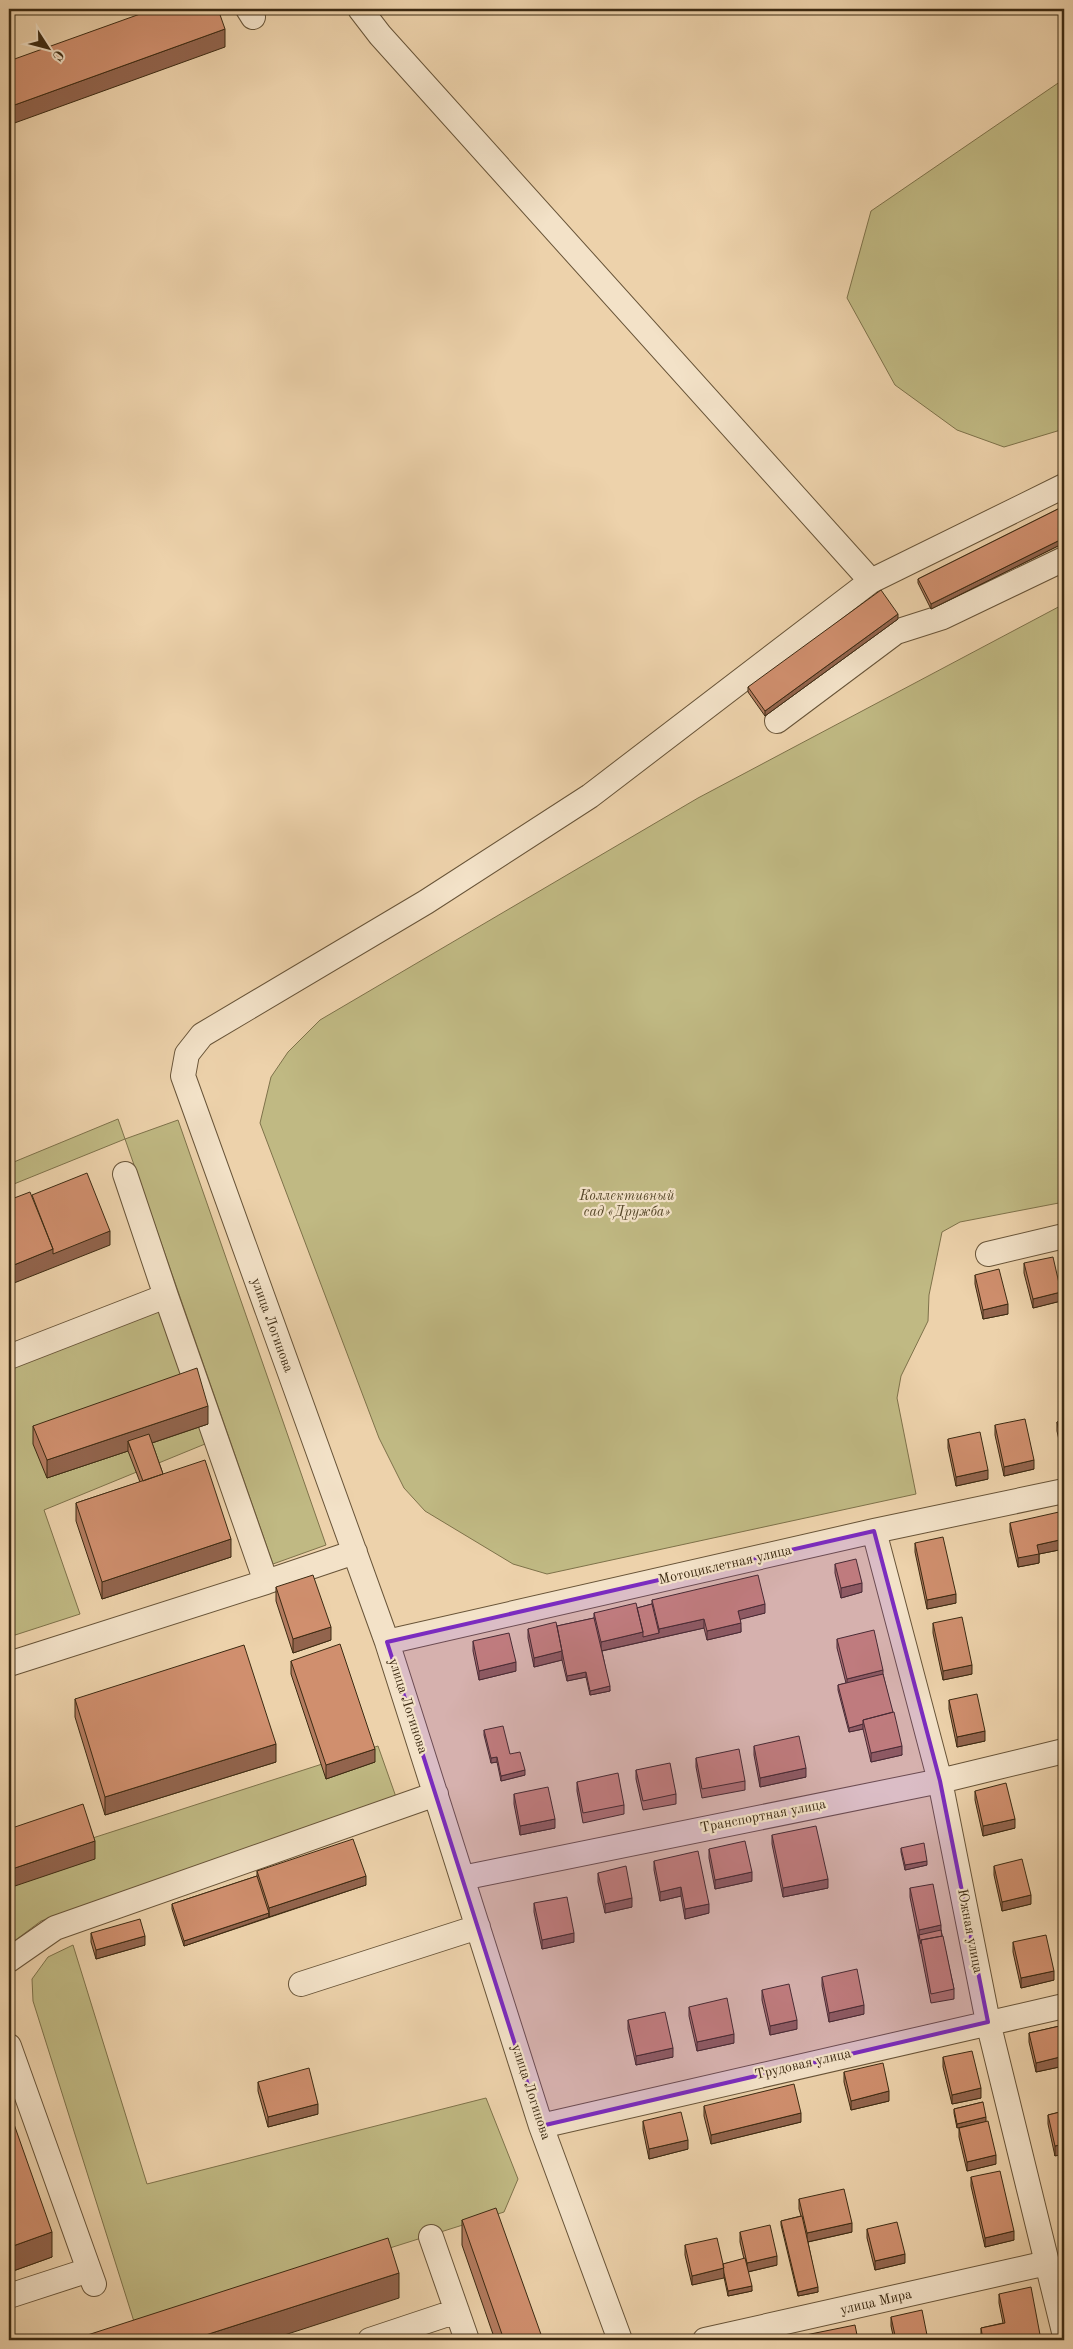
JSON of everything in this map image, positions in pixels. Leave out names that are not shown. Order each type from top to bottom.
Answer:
[{"type":"street","points":[[360,9],[380,35],[871,582],[1064,486]]},
{"type":"street","points":[[777,721],[896,632],[943,617],[1064,559]]},
{"type":"street","name":"улица Логинова","points":[[620,2340],[541,2126],[387,1642],[182,1076],[187,1054],[202,1035],[426,902],[590,796],[871,582]]},
{"type":"street","points":[[125,1174],[266,1582]]},
{"type":"street","points":[[988,1254],[1064,1236]]},
{"type":"street","points":[[9,1357],[166,1296]]},
{"type":"street","name":"Мотоциклетная улица","points":[[387,1642],[874,1531],[1064,1491]]},
{"type":"street","name":"Южная улица","points":[[874,1531],[940,1780],[988,2022],[1064,2332]]},
{"type":"street","points":[[9,1664],[355,1552]]},
{"type":"street","name":"Транспортная улица","points":[[462,1878],[940,1780],[1064,1752]]},
{"type":"street","points":[[9,1960],[55,1928],[436,1794]]},
{"type":"street","points":[[301,1984],[478,1927]]},
{"type":"street","name":"Трудовая улица","points":[[541,2126],[1064,2006]]},
{"type":"street","points":[[9,2046],[91,2277],[9,2296]]},
{"type":"street","points":[[431,2237],[467,2340]]},
{"type":"street","name":"улица Мира","points":[[705,2340],[1048,2263]]},
{"type":"street","points":[[370,2340],[457,2311]]},
{"type":"highlighted area","points":[[874,1531],[940,1781],[988,2022],[541,2126],[387,1642]]},
{"type":"green space","points":[[1064,79],[1064,429],[1004,447],[957,430],[895,385],[847,298],[871,211]]},
{"type":"green space","name":"Коллективный сад «Дружба»","points":[[1064,604],[1064,1202],[960,1222],[942,1232],[929,1295],[928,1321],[901,1376],[897,1398],[916,1494],[547,1574],[513,1564],[425,1511],[404,1488],[379,1438],[260,1123],[271,1077],[288,1052],[320,1020],[698,798]]},
{"type":"green space","points":[[118,1119],[125,1139],[9,1186],[9,1164]]},
{"type":"green space","points":[[178,1120],[326,1545],[273,1564],[125,1139]]},
{"type":"green space","points":[[157,1306],[205,1444],[44,1510],[80,1614],[9,1637],[9,1366]]},
{"type":"green space","points":[[378,1746],[396,1797],[41,1921],[9,1945],[9,1865]]},
{"type":"green space","points":[[73,1945],[147,2184],[486,2098],[518,2179],[504,2212],[136,2328],[33,2001],[32,1979],[48,1957]]},
{"type":"building","points":[[154,9],[218,9],[225,29],[9,107],[9,61]]},
{"type":"building","points":[[1064,506],[1064,538],[931,604],[918,579]]},
{"type":"building","points":[[881,590],[898,614],[765,711],[748,687]]},
{"type":"building","points":[[87,1173],[110,1231],[53,1254],[53,1249],[32,1195]]},
{"type":"building","points":[[30,1192],[53,1249],[9,1267],[9,1200]]},
{"type":"building","points":[[1053,1257],[1061,1292],[1033,1299],[1024,1263]]},
{"type":"building","points":[[999,1269],[1008,1304],[983,1310],[975,1275]]},
{"type":"building","points":[[197,1368],[208,1406],[47,1460],[33,1426]]},
{"type":"building","points":[[1025,1419],[1034,1460],[1004,1467],[995,1425]]},
{"type":"building","points":[[1064,1420],[1064,1454],[1057,1422]]},
{"type":"building","points":[[980,1432],[988,1470],[956,1477],[948,1439]]},
{"type":"building","points":[[149,1434],[163,1474],[143,1481],[128,1441]]},
{"type":"building","points":[[205,1460],[231,1539],[102,1582],[76,1503]]},
{"type":"building","points":[[1059,1512],[1064,1539],[1037,1545],[1039,1554],[1018,1558],[1010,1523]]},
{"type":"building","points":[[943,1537],[956,1594],[927,1600],[915,1543]]},
{"type":"building","points":[[856,1559],[862,1583],[841,1588],[835,1564]]},
{"type":"building","points":[[313,1575],[331,1627],[293,1639],[276,1587]]},
{"type":"building","points":[[758,1575],[765,1604],[738,1611],[741,1623],[707,1631],[704,1619],[659,1629],[652,1600]]},
{"type":"building","points":[[636,1603],[643,1632],[601,1642],[594,1613]]},
{"type":"building","points":[[652,1604],[659,1633],[643,1637],[637,1608]]},
{"type":"building","points":[[962,1617],[972,1665],[943,1671],[933,1623]]},
{"type":"building","points":[[594,1618],[610,1686],[590,1691],[586,1672],[567,1676],[557,1626]]},
{"type":"building","points":[[556,1622],[562,1651],[534,1658],[528,1629]]},
{"type":"building","points":[[874,1630],[883,1670],[847,1679],[837,1639]]},
{"type":"building","points":[[509,1633],[516,1662],[479,1671],[473,1641]]},
{"type":"building","points":[[340,1644],[375,1749],[326,1765],[291,1661]]},
{"type":"building","points":[[244,1645],[276,1744],[105,1797],[75,1699]]},
{"type":"building","points":[[883,1674],[893,1712],[863,1720],[863,1724],[849,1728],[838,1685]]},
{"type":"building","points":[[1064,1676],[1064,1696],[1060,1677]]},
{"type":"building","points":[[977,1694],[985,1731],[957,1737],[949,1700]]},
{"type":"building","points":[[894,1712],[902,1746],[871,1753],[863,1720]]},
{"type":"building","points":[[503,1726],[510,1754],[520,1752],[525,1770],[501,1776],[497,1757],[491,1758],[484,1730]]},
{"type":"building","points":[[799,1736],[806,1768],[760,1778],[754,1746]]},
{"type":"building","points":[[739,1749],[745,1781],[702,1789],[696,1758]]},
{"type":"building","points":[[670,1763],[676,1794],[643,1801],[636,1770]]},
{"type":"building","points":[[618,1773],[624,1805],[583,1813],[577,1782]]},
{"type":"building","points":[[1006,1783],[1015,1819],[983,1826],[975,1791]]},
{"type":"building","points":[[548,1787],[555,1819],[520,1826],[514,1794]]},
{"type":"building","points":[[83,1804],[95,1841],[9,1870],[9,1829]]},
{"type":"building","points":[[816,1826],[828,1879],[783,1888],[772,1835]]},
{"type":"building","points":[[353,1839],[366,1876],[269,1908],[257,1871]]},
{"type":"building","points":[[745,1841],[752,1872],[715,1880],[709,1849]]},
{"type":"building","points":[[924,1843],[927,1861],[905,1865],[901,1848]]},
{"type":"building","points":[[698,1851],[709,1904],[685,1909],[681,1887],[660,1892],[654,1861]]},
{"type":"building","points":[[1022,1859],[1031,1895],[1002,1902],[994,1866]]},
{"type":"building","points":[[626,1866],[632,1898],[605,1904],[598,1873]]},
{"type":"building","points":[[257,1876],[269,1913],[184,1941],[172,1904]]},
{"type":"building","points":[[933,1884],[941,1925],[919,1930],[910,1888]]},
{"type":"building","points":[[567,1897],[574,1933],[542,1940],[534,1903]]},
{"type":"building","points":[[140,1919],[145,1936],[96,1950],[91,1933]]},
{"type":"building","points":[[941,1930],[942,1936],[921,1940],[921,1944],[919,1935]]},
{"type":"building","points":[[1046,1935],[1054,1971],[1021,1978],[1013,1942]]},
{"type":"building","points":[[943,1936],[954,1989],[931,1994],[921,1940]]},
{"type":"building","points":[[857,1969],[864,2005],[829,2013],[822,1977]]},
{"type":"building","points":[[789,1984],[797,2020],[770,2026],[762,1990]]},
{"type":"building","points":[[727,1998],[734,2034],[697,2042],[689,2007]]},
{"type":"building","points":[[665,2012],[673,2048],[636,2056],[628,2020]]},
{"type":"building","points":[[1064,2025],[1064,2056],[1036,2063],[1029,2033]]},
{"type":"building","points":[[972,2051],[981,2088],[952,2095],[943,2057]]},
{"type":"building","points":[[883,2063],[889,2091],[851,2101],[844,2072]]},
{"type":"building","points":[[309,2068],[318,2104],[268,2117],[258,2082]]},
{"type":"building","points":[[794,2084],[801,2113],[711,2135],[704,2106]]},
{"type":"building","points":[[983,2102],[986,2117],[957,2124],[954,2109]]},
{"type":"building","points":[[9,2110],[52,2232],[13,2246],[9,2233]]},
{"type":"building","points":[[1064,2111],[1064,2144],[1055,2146],[1048,2115]]},
{"type":"building","points":[[681,2112],[688,2140],[649,2149],[643,2121]]},
{"type":"building","points":[[988,2121],[996,2155],[967,2162],[959,2128]]},
{"type":"building","points":[[1000,2171],[1014,2231],[985,2238],[971,2177]]},
{"type":"building","points":[[844,2189],[852,2223],[807,2233],[799,2199]]},
{"type":"building","points":[[496,2208],[543,2340],[504,2340],[462,2220]]},
{"type":"building","points":[[802,2216],[818,2287],[798,2292],[781,2221]]},
{"type":"building","points":[[897,2222],[905,2254],[875,2261],[867,2229]]},
{"type":"building","points":[[770,2225],[777,2256],[747,2263],[740,2232]]},
{"type":"building","points":[[388,2238],[399,2273],[190,2340],[72,2340]]},
{"type":"building","points":[[717,2238],[724,2268],[692,2276],[685,2245]]},
{"type":"building","points":[[745,2258],[752,2286],[728,2291],[723,2264]]},
{"type":"building","points":[[1031,2287],[1041,2340],[983,2340],[981,2328],[1005,2323],[999,2294]]},
{"type":"building","points":[[922,2310],[928,2340],[896,2340],[891,2317]]},
{"type":"building","points":[[855,2325],[858,2340],[781,2340]]}]
